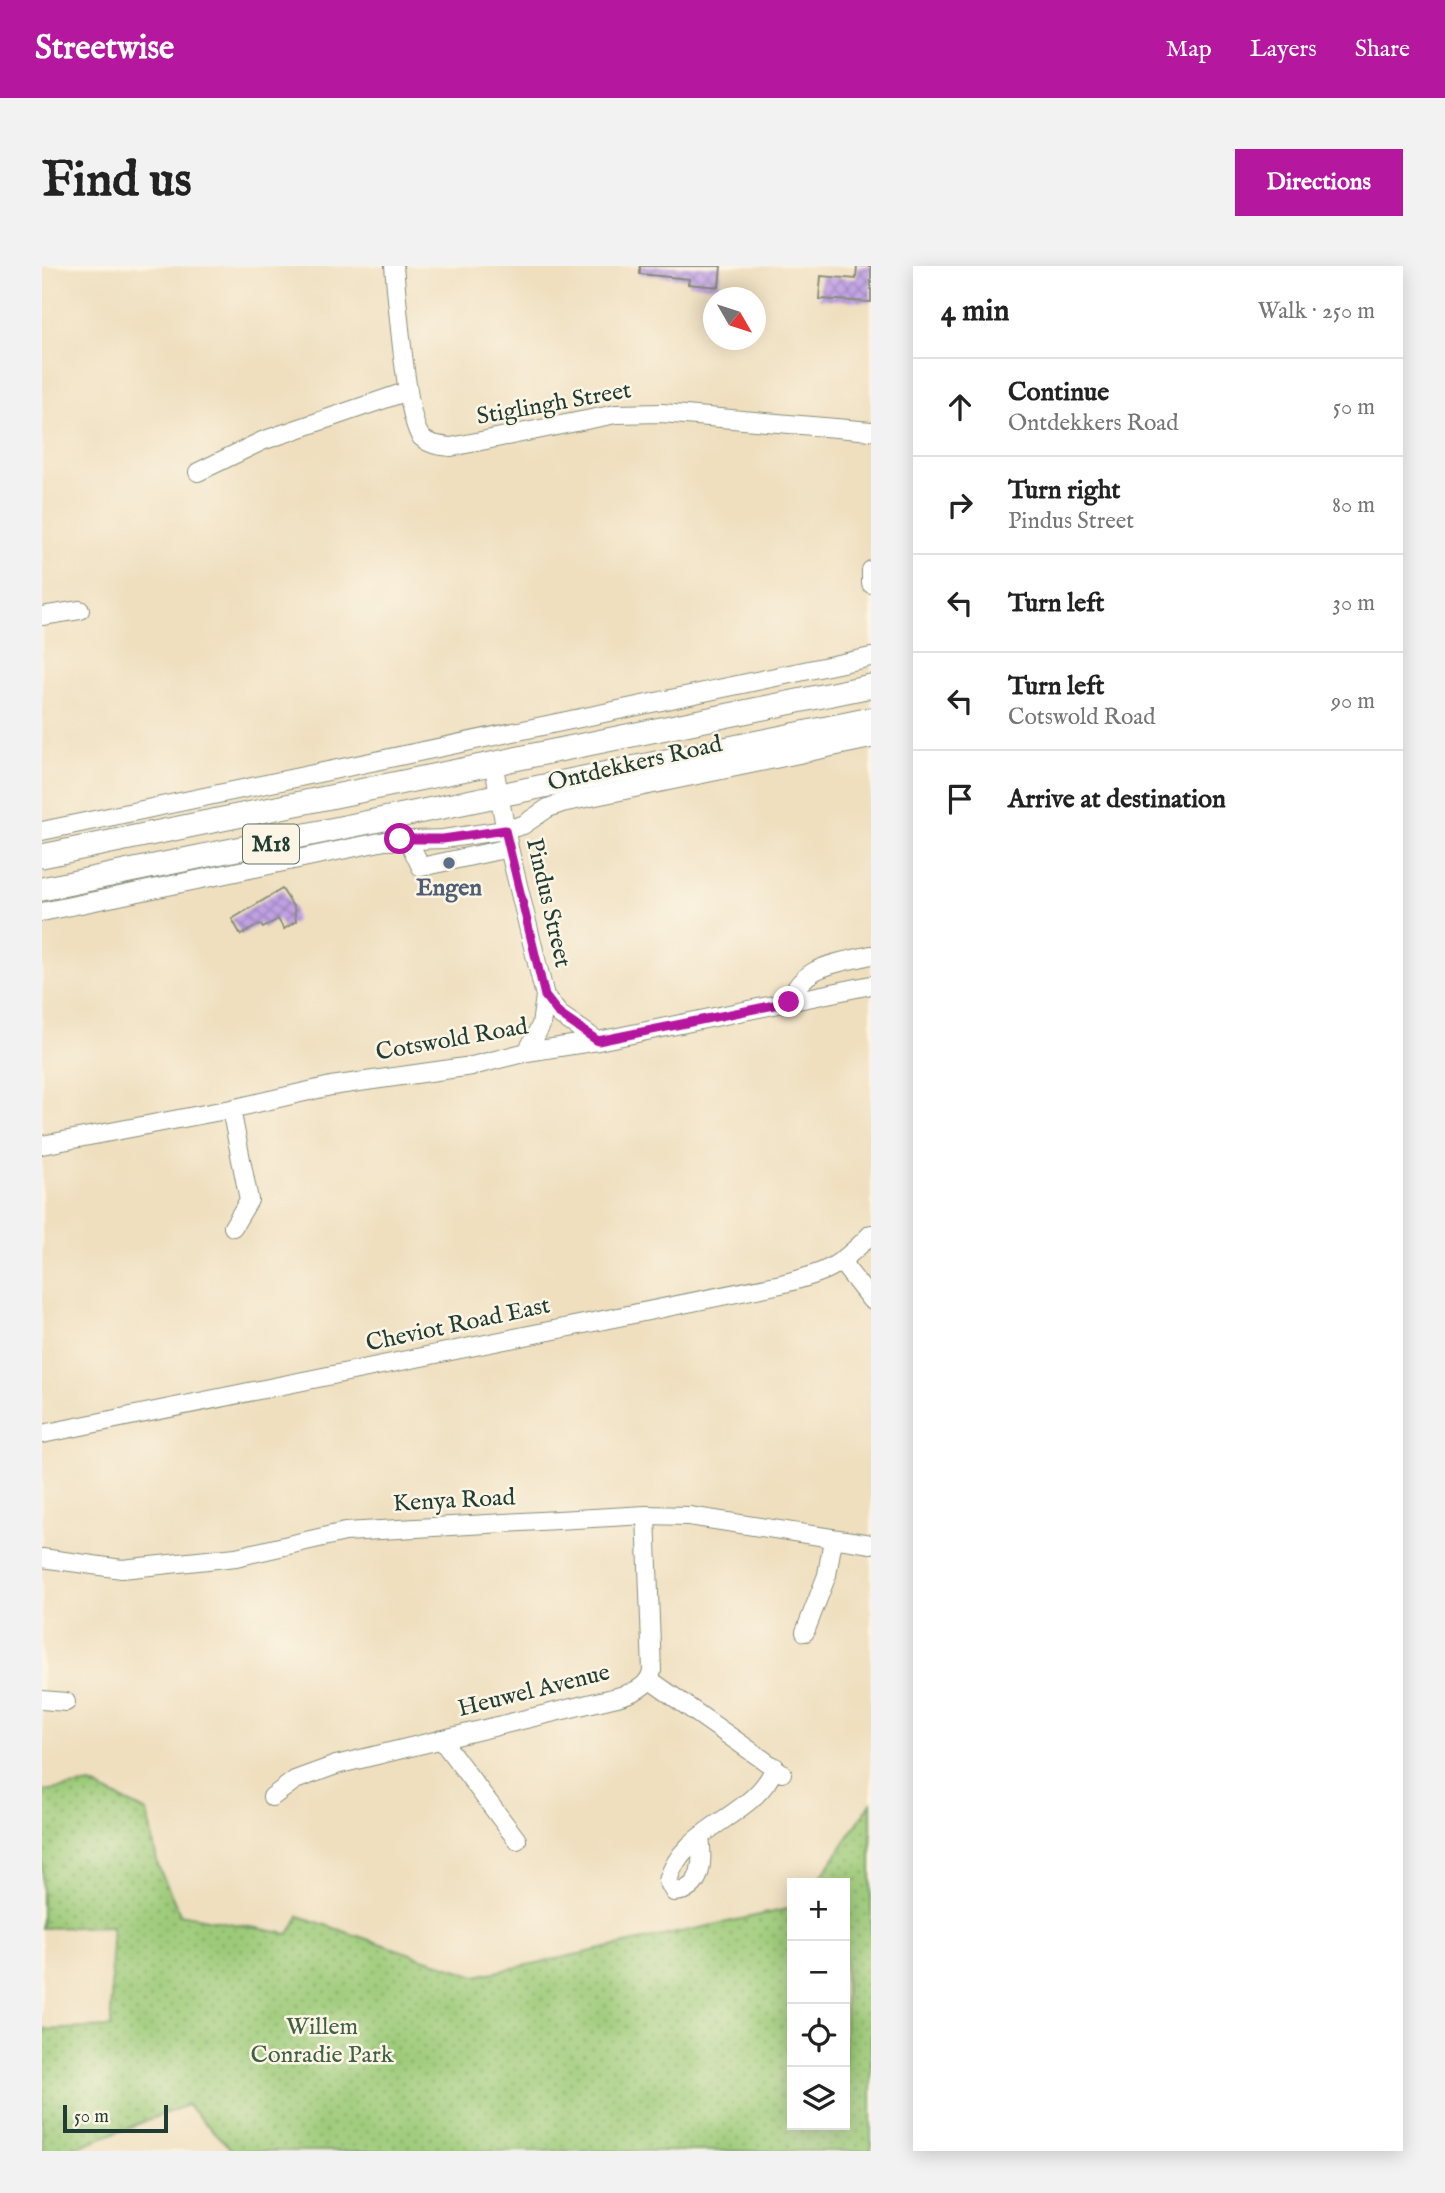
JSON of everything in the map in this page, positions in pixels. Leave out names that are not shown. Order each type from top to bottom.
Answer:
[{"type":"main road","name":"Ontdekkers Road","points":[[42,856],[871,686]]},
{"type":"main road","name":"Ontdekkers Road","points":[[42,890],[871,719]]},
{"type":"street","name":"Stiglingh Street","points":[[394,266],[402,394],[422,438],[430,443],[451,447],[616,414],[662,413],[871,431]]},
{"type":"street","points":[[198,472],[262,442],[402,394]]},
{"type":"street","points":[[871,570],[871,584]]},
{"type":"street","points":[[42,616],[79,610]]},
{"type":"street","points":[[42,831],[871,657]]},
{"type":"street","name":"Ontdekkers Road","points":[[42,912],[385,841],[443,839],[505,830],[523,825],[548,808],[562,803],[871,739]]},
{"type":"street","name":"Pindus Street","points":[[493,762],[505,830],[545,996],[541,1025],[527,1052]]},
{"type":"street","points":[[408,841],[421,867],[509,848]]},
{"type":"street","points":[[789,1002],[795,987],[809,972],[871,955]]},
{"type":"street","name":"Cotswold Road","points":[[42,1145],[231,1109],[331,1086],[472,1066],[527,1052],[598,1041],[871,985]]},
{"type":"street","points":[[545,996],[559,1014],[598,1041]]},
{"type":"street","points":[[231,1109],[249,1200],[233,1227]]},
{"type":"street","name":"Cheviot Road East","points":[[42,1434],[819,1275],[842,1263],[871,1234]]},
{"type":"street","points":[[842,1263],[871,1300]]},
{"type":"street","points":[[646,1515],[650,1679],[779,1770],[765,1789],[700,1837]]},
{"type":"street","name":"Kenya Road","points":[[42,1558],[122,1569],[236,1557],[345,1532],[646,1515],[689,1516],[871,1544]]},
{"type":"street","points":[[805,1632],[827,1575],[833,1539]]},
{"type":"street","name":"Heuwel Avenue","points":[[272,1797],[295,1780],[315,1771],[617,1697],[631,1693],[650,1679]]},
{"type":"street","points":[[42,1700],[65,1702]]},
{"type":"street","points":[[441,1739],[517,1840]]},
{"type":"green space","name":"Willem Conradie Park","points":[[91,1784],[147,1812],[158,1866],[180,1914],[289,1934],[299,1916],[476,1976],[787,1909],[787,2130],[850,2130],[850,1878],[820,1878],[871,1803],[871,2151],[233,2151],[187,2105],[67,2151],[42,2151],[42,2030],[111,2027],[112,1926],[42,1928],[42,1791]]},
{"type":"building","points":[[640,266],[721,266],[719,287],[688,284],[689,279],[640,274]]},
{"type":"building","points":[[857,266],[871,266],[871,302],[819,299],[821,276],[856,279]]},
{"type":"building","points":[[282,889],[294,908],[296,921],[284,929],[278,919],[263,928],[260,924],[241,935],[232,919]]},
{"type":"place","name":"Engen","points":[[449,863]]},
{"type":"route","points":[[400,839],[443,839],[505,830],[545,996],[559,1014],[598,1041],[789,1002]]}]
